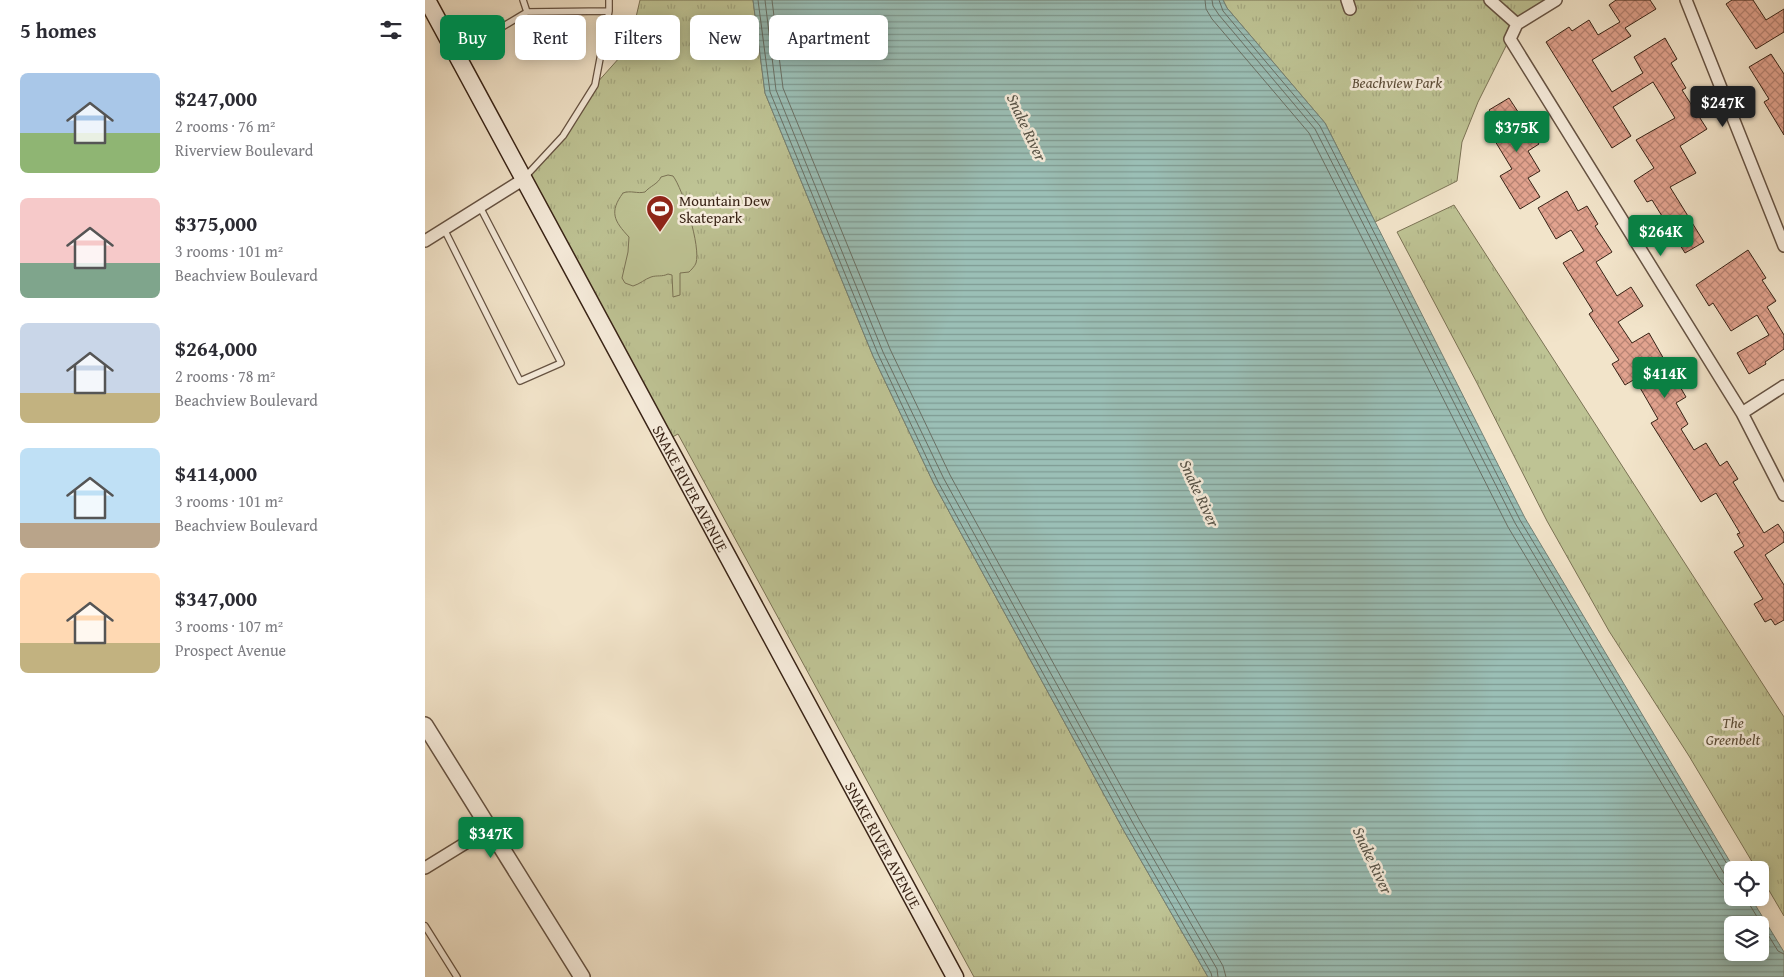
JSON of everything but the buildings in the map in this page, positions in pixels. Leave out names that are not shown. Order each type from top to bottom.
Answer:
[{"type":"main road","name":"SNAKE RIVER AVENUE","points":[[427,0],[440,25]]},
{"type":"main road","name":"SNAKE RIVER AVENUE","points":[[459,60],[955,977]]},
{"type":"street","points":[[1491,0],[1517,24]]},
{"type":"street","points":[[1556,0],[1517,24],[1510,40],[1741,413],[1784,495]]},
{"type":"street","points":[[1686,0],[1784,246]]},
{"type":"street","points":[[425,241],[524,179]]},
{"type":"street","points":[[1741,413],[1784,386]]},
{"type":"street","points":[[425,725],[582,977]]},
{"type":"street","points":[[425,868],[490,828]]},
{"type":"lane","points":[[523,0],[527,12]]},
{"type":"lane","points":[[524,179],[563,136],[595,85],[609,11],[609,0]]},
{"type":"lane","points":[[505,25],[527,12],[609,11]]},
{"type":"lane","points":[[444,230],[520,382],[561,363],[480,207]]},
{"type":"lane","points":[[425,926],[457,977]]},
{"type":"green space","points":[[640,0],[753,0],[755,15],[690,15],[690,60],[759,60],[759,46],[765,93],[873,356],[934,484],[1124,831],[1208,977],[974,977],[678,434],[665,441],[524,179],[563,136],[595,85],[617,60],[680,60],[680,15],[636,15]]},
{"type":"green space","name":"Beachview Park","points":[[1223,0],[1556,0],[1517,24],[1478,102],[1462,142],[1457,181],[1375,222],[1325,123],[1227,8]]},
{"type":"green space","name":"Mountain Dew Skatepark","points":[[673,176],[682,193],[694,232],[697,255],[694,267],[689,272],[680,273],[680,295],[673,297],[672,275],[651,277],[633,286],[625,283],[622,278],[628,252],[629,237],[615,216],[616,206],[623,193],[645,192],[661,177]]},
{"type":"green space","name":"The Greenbelt","points":[[1454,205],[1784,717],[1784,916],[1769,890],[1769,861],[1752,861],[1689,756],[1609,631],[1547,521],[1397,232]]},
{"type":"water","name":"Snake River","points":[[753,0],[1223,0],[1227,8],[1325,123],[1525,518],[1730,861],[1724,861],[1724,906],[1756,906],[1762,916],[1724,916],[1724,961],[1769,961],[1769,927],[1784,952],[1784,977],[1208,977],[1124,831],[934,484],[873,356],[765,93],[759,46],[759,15],[755,15]]},
{"type":"place","name":"Mountain Dew Skatepark","points":[[660,233]]}]
